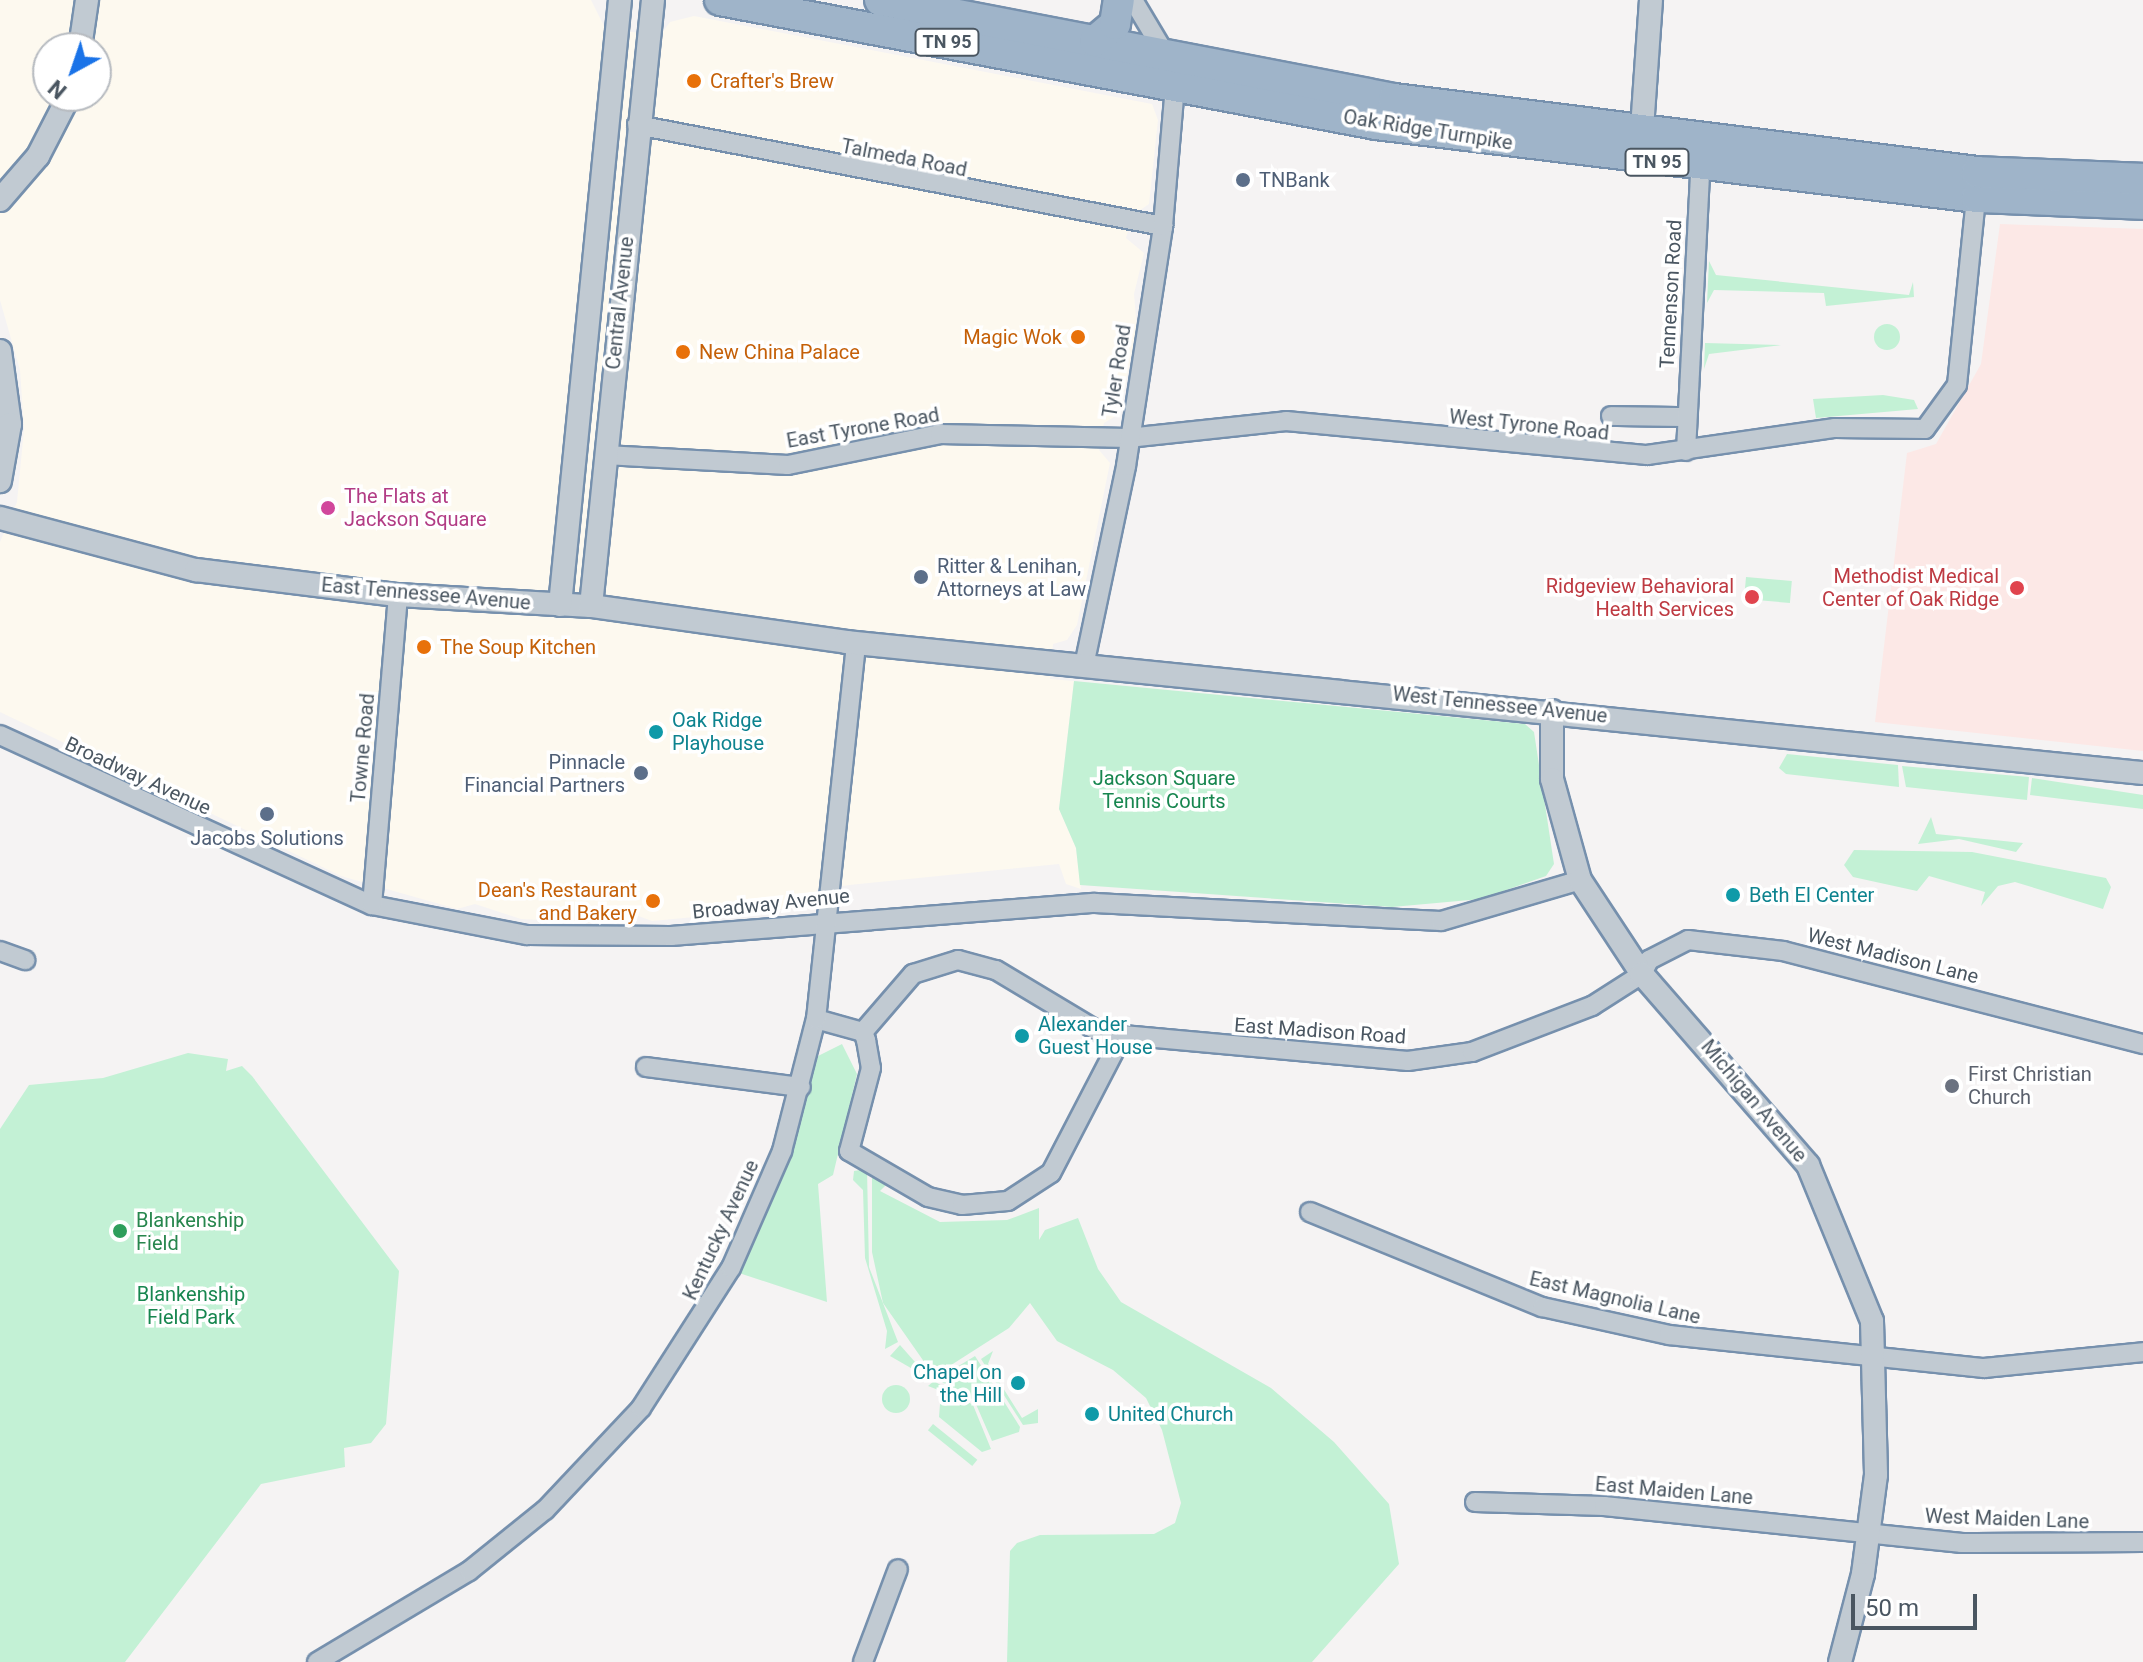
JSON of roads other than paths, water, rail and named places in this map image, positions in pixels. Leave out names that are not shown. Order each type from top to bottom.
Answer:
[{"type":"highway","name":"Oak Ridge Turnpike","points":[[720,0],[1171,71],[1394,99],[1640,145],[2143,204]]},
{"type":"highway","name":"Oak Ridge Turnpike","points":[[880,0],[1095,41],[1171,71]]},
{"type":"highway","points":[[1095,41],[1115,24],[1119,0]]},
{"type":"highway","name":"Oak Ridge Turnpike","points":[[1977,184],[2143,179]]},
{"type":"street","points":[[82,32],[87,0]]},
{"type":"street","name":"Central Avenue","points":[[560,605],[604,122],[620,0]]},
{"type":"street","name":"Central Avenue","points":[[591,606],[637,125],[653,0]]},
{"type":"street","points":[[1133,0],[1171,71]]},
{"type":"street","points":[[1640,145],[1651,0]]},
{"type":"street","name":"Tyler Road","points":[[1085,661],[1128,438],[1163,226],[1171,71]]},
{"type":"street","points":[[0,200],[38,156],[61,112]]},
{"type":"street","points":[[604,122],[637,125]]},
{"type":"street","name":"Talmeda Road","points":[[637,125],[1163,226]]},
{"type":"street","name":"Tennenson Road","points":[[1686,451],[1701,152]]},
{"type":"street","name":"West Tyrone Road","points":[[1128,438],[1286,421],[1608,456],[1686,451],[1835,428],[1925,429],[1957,385],[1977,184]]},
{"type":"street","points":[[594,246],[625,247]]},
{"type":"street","points":[[0,351],[10,424],[0,481]]},
{"type":"street","points":[[1611,416],[1687,417]]},
{"type":"street","name":"East Tyrone Road","points":[[605,455],[788,465],[940,434],[1128,438]]},
{"type":"street","points":[[574,451],[605,455]]},
{"type":"street","name":"East Tennessee Avenue","points":[[0,518],[196,570],[398,595],[591,606],[856,643]]},
{"type":"street","points":[[565,546],[596,548]]},
{"type":"street","name":"Towne Road","points":[[372,905],[398,595]]},
{"type":"street","name":"West Tennessee Avenue","points":[[856,643],[1085,661],[2143,773]]},
{"type":"street","name":"Kentucky Avenue","points":[[317,1662],[508,1541],[641,1408],[731,1268],[801,1087],[816,1019],[856,643]]},
{"type":"street","name":"Michigan Avenue","points":[[1552,711],[1552,779],[1580,880],[1642,974],[1808,1165],[1844,1237],[1879,1359],[1869,1534],[1840,1662]]},
{"type":"street","name":"Broadway Avenue","points":[[0,735],[372,905],[578,939],[1095,903],[1441,921],[1580,880]]},
{"type":"street","name":"West Madison Lane","points":[[1642,974],[1649,960],[1688,940],[1743,943],[2143,1044]]},
{"type":"street","points":[[0,951],[25,960]]},
{"type":"street","name":"East Madison Road","points":[[863,1032],[913,974],[958,960],[996,970],[1101,1033],[1163,1036],[1240,1050],[1408,1061],[1472,1052],[1592,1006],[1642,974]]},
{"type":"street","points":[[816,1019],[863,1032],[871,1068],[849,1151],[944,1204],[1024,1194],[1051,1173],[1122,1036]]},
{"type":"street","points":[[646,1067],[801,1087]]},
{"type":"street","name":"East Magnolia Lane","points":[[1310,1212],[1542,1307],[1669,1335],[1879,1359],[2011,1369],[2143,1352]]},
{"type":"street","name":"East Maiden Lane","points":[[1475,1502],[1604,1506],[1869,1534]]},
{"type":"street","name":"West Maiden Lane","points":[[1869,1534],[2038,1545],[2143,1542]]},
{"type":"street","points":[[863,1662],[898,1569]]},
{"type":"place","name":"Crafter's Brew","points":[[694,81]]},
{"type":"place","name":"TNBank","points":[[1243,180]]},
{"type":"place","name":"Magic Wok","points":[[1078,337]]},
{"type":"place","name":"New China Palace","points":[[683,352]]},
{"type":"place","name":"The Flats at Jackson Square","points":[[328,508]]},
{"type":"place","name":"Ritter & Lenihan, Attorneys at Law","points":[[921,577]]},
{"type":"place","name":"Methodist Medical Center of Oak Ridge","points":[[2017,588]]},
{"type":"place","name":"Ridgeview Behavioral Health Services","points":[[1752,597]]},
{"type":"place","name":"The Soup Kitchen","points":[[424,647]]},
{"type":"place","name":"Oak Ridge Playhouse","points":[[656,732]]},
{"type":"place","name":"Pinnacle Financial Partners","points":[[641,773]]},
{"type":"place","name":"Jacobs Solutions","points":[[267,814]]},
{"type":"place","name":"Beth El Center","points":[[1733,895]]},
{"type":"place","name":"Dean's Restaurant and Bakery","points":[[653,901]]},
{"type":"place","name":"Alexander Guest House","points":[[1022,1036]]},
{"type":"place","name":"First Christian Church","points":[[1952,1086]]},
{"type":"place","name":"Blankenship Field","points":[[120,1231]]},
{"type":"place","name":"Chapel on the Hill","points":[[1018,1383]]},
{"type":"place","name":"United Church","points":[[1092,1414]]},
{"type":"park label","name":"Jackson Square Tennis Courts","points":[[1164,790]]},
{"type":"park label","name":"Blankenship Field Park","points":[[191,1306]]}]
